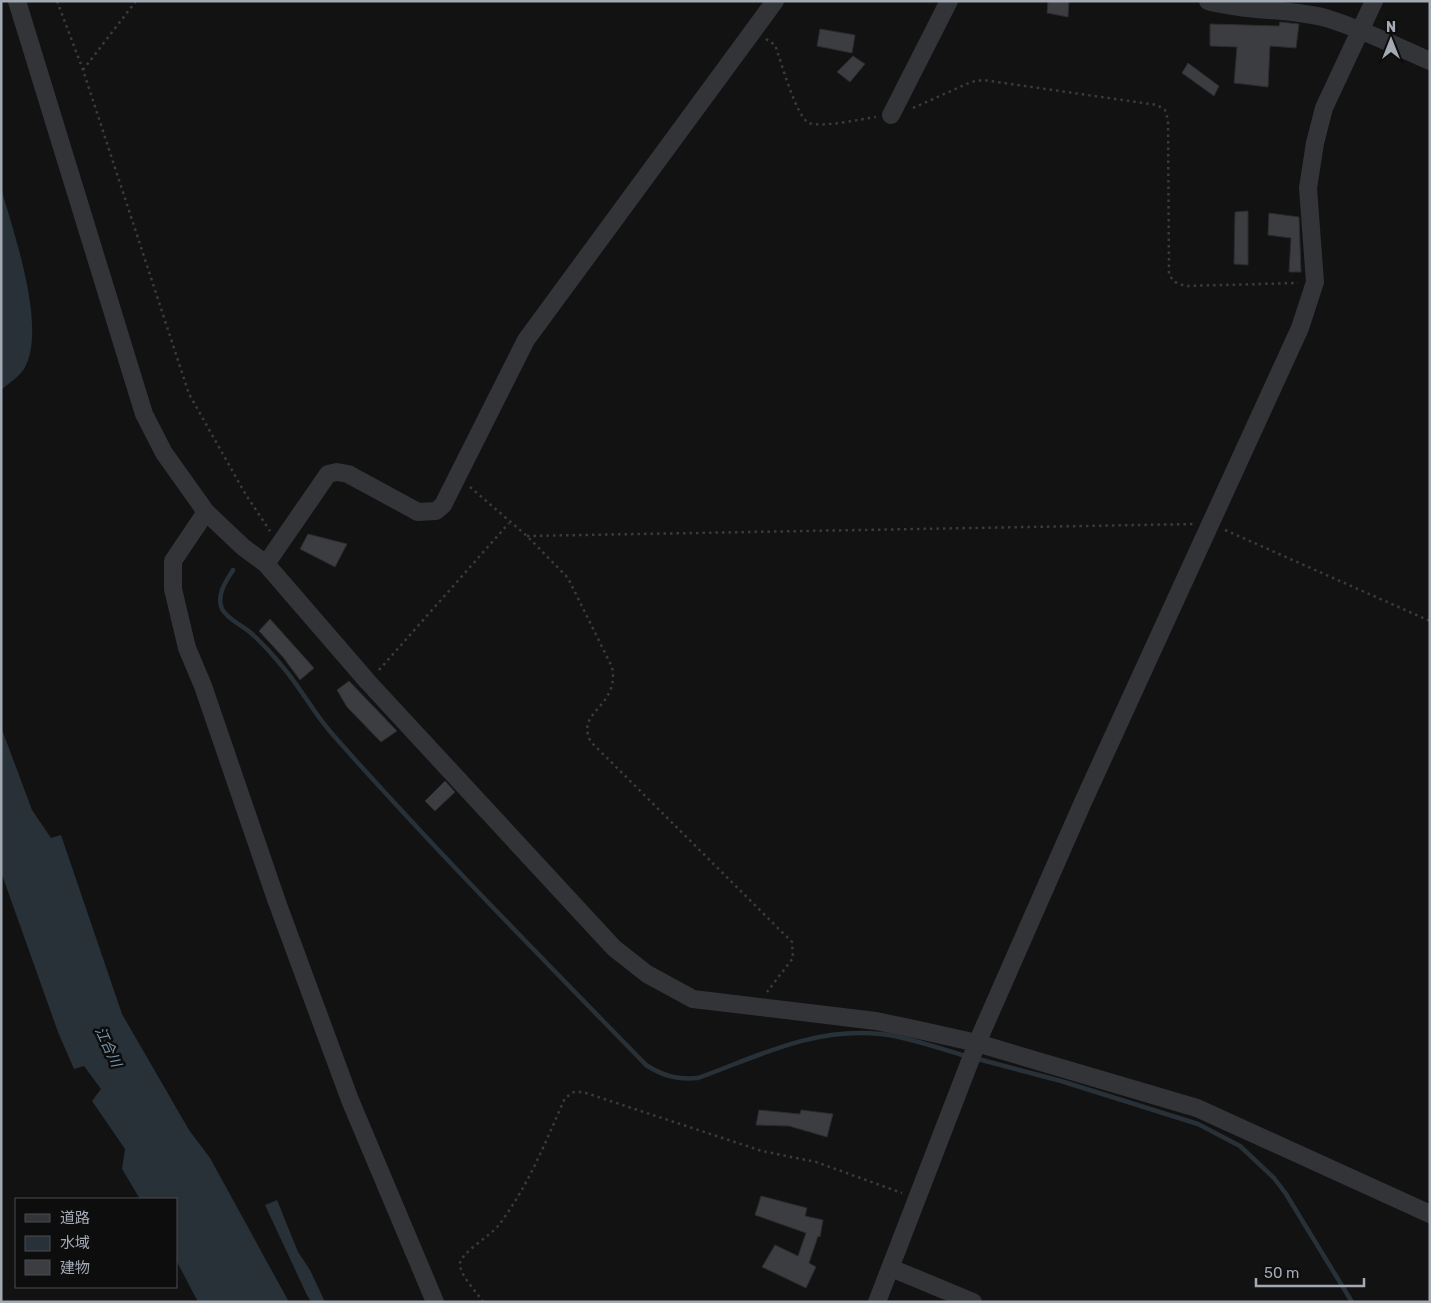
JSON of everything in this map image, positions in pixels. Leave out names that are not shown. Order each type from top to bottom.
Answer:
[{"type":"street","points":[[17,1],[144,414],[164,453],[206,512],[243,547],[266,564],[368,682],[614,948],[647,974],[693,999],[876,1021],[977,1043],[1197,1108],[1430,1214]]},
{"type":"street","points":[[266,564],[328,474],[337,472],[348,474],[418,512],[428,514],[436,511],[443,505],[526,340],[776,1]]},
{"type":"street","points":[[891,115],[949,1]]},
{"type":"street","points":[[1208,1],[1232,8],[1311,15],[1361,30],[1430,61]]},
{"type":"street","points":[[877,1302],[977,1043],[1083,802],[1300,328],[1315,282],[1308,188],[1315,142],[1324,108],[1374,1]]},
{"type":"street","points":[[206,512],[173,561],[173,589],[187,648],[203,686],[277,902],[350,1100],[435,1302]]},
{"type":"street","points":[[891,1268],[973,1302]]},
{"type":"path","points":[[57,1],[84,70],[190,394],[246,495],[280,544]]},
{"type":"path","points":[[84,70],[136,1]]},
{"type":"path","points":[[754,32],[775,45],[800,114],[809,123],[820,124],[891,115],[908,110],[971,82],[983,80],[1157,105],[1165,110],[1168,120],[1170,275],[1175,282],[1185,286],[1315,282]]},
{"type":"path","points":[[458,476],[527,536],[575,588],[612,667],[613,688],[609,696],[588,720],[587,734],[591,742],[792,942],[793,958],[754,1006]]},
{"type":"path","points":[[368,682],[509,522]]},
{"type":"path","points":[[527,536],[1211,524],[1430,621]]},
{"type":"path","points":[[483,1302],[462,1272],[460,1263],[464,1256],[496,1229],[514,1205],[528,1181],[565,1098],[574,1092],[583,1092],[762,1151],[816,1162],[917,1198]]},
{"type":"water","points":[[1,188],[26,280],[32,330],[30,352],[24,369],[1,390]]},
{"type":"water","name":"江合川","points":[[1,727],[32,810],[51,838],[61,835],[122,1014],[189,1130],[210,1158],[289,1302],[198,1302],[178,1264],[178,1198],[139,1198],[122,1169],[125,1149],[92,1101],[101,1089],[84,1066],[74,1069],[58,1032],[1,872]]},
{"type":"water","points":[[277,1200],[298,1252],[310,1270],[325,1302],[311,1302],[306,1293],[265,1205]]},
{"type":"building","points":[[1048,1],[1069,1],[1068,17],[1047,13]]},
{"type":"building","points":[[1280,22],[1299,24],[1296,48],[1270,46],[1268,87],[1234,83],[1237,47],[1210,46],[1210,24],[1279,26]]},
{"type":"building","points":[[820,29],[855,35],[852,53],[817,46]]},
{"type":"building","points":[[853,56],[865,64],[850,82],[837,72]]},
{"type":"building","points":[[1188,63],[1219,86],[1214,96],[1182,73]]},
{"type":"building","points":[[1248,211],[1248,265],[1234,264],[1235,212]]},
{"type":"building","points":[[1269,213],[1299,217],[1301,272],[1289,272],[1291,238],[1268,235]]},
{"type":"building","points":[[308,534],[347,544],[335,567],[300,549]]},
{"type":"building","points":[[270,619],[314,668],[300,680],[283,657],[259,631]]},
{"type":"building","points":[[349,681],[397,731],[381,742],[347,707],[337,690]]},
{"type":"building","points":[[445,781],[455,792],[435,811],[425,801]]},
{"type":"building","points":[[759,1110],[800,1114],[801,1110],[833,1114],[827,1137],[789,1126],[756,1125]]},
{"type":"building","points":[[761,1196],[807,1208],[805,1216],[823,1220],[820,1237],[818,1236],[809,1263],[816,1267],[806,1288],[762,1267],[775,1245],[798,1256],[806,1233],[755,1215]]},
{"type":"waterway","points":[[233,570],[221,593],[220,604],[225,613],[251,633],[267,649],[289,674],[327,728],[410,820],[646,1065],[658,1072],[671,1076],[698,1078],[787,1045],[809,1039],[856,1033],[901,1037],[962,1055]]},
{"type":"waterway","points":[[978,1059],[1061,1081],[1198,1124],[1240,1146],[1274,1178],[1286,1194],[1352,1302]]}]
